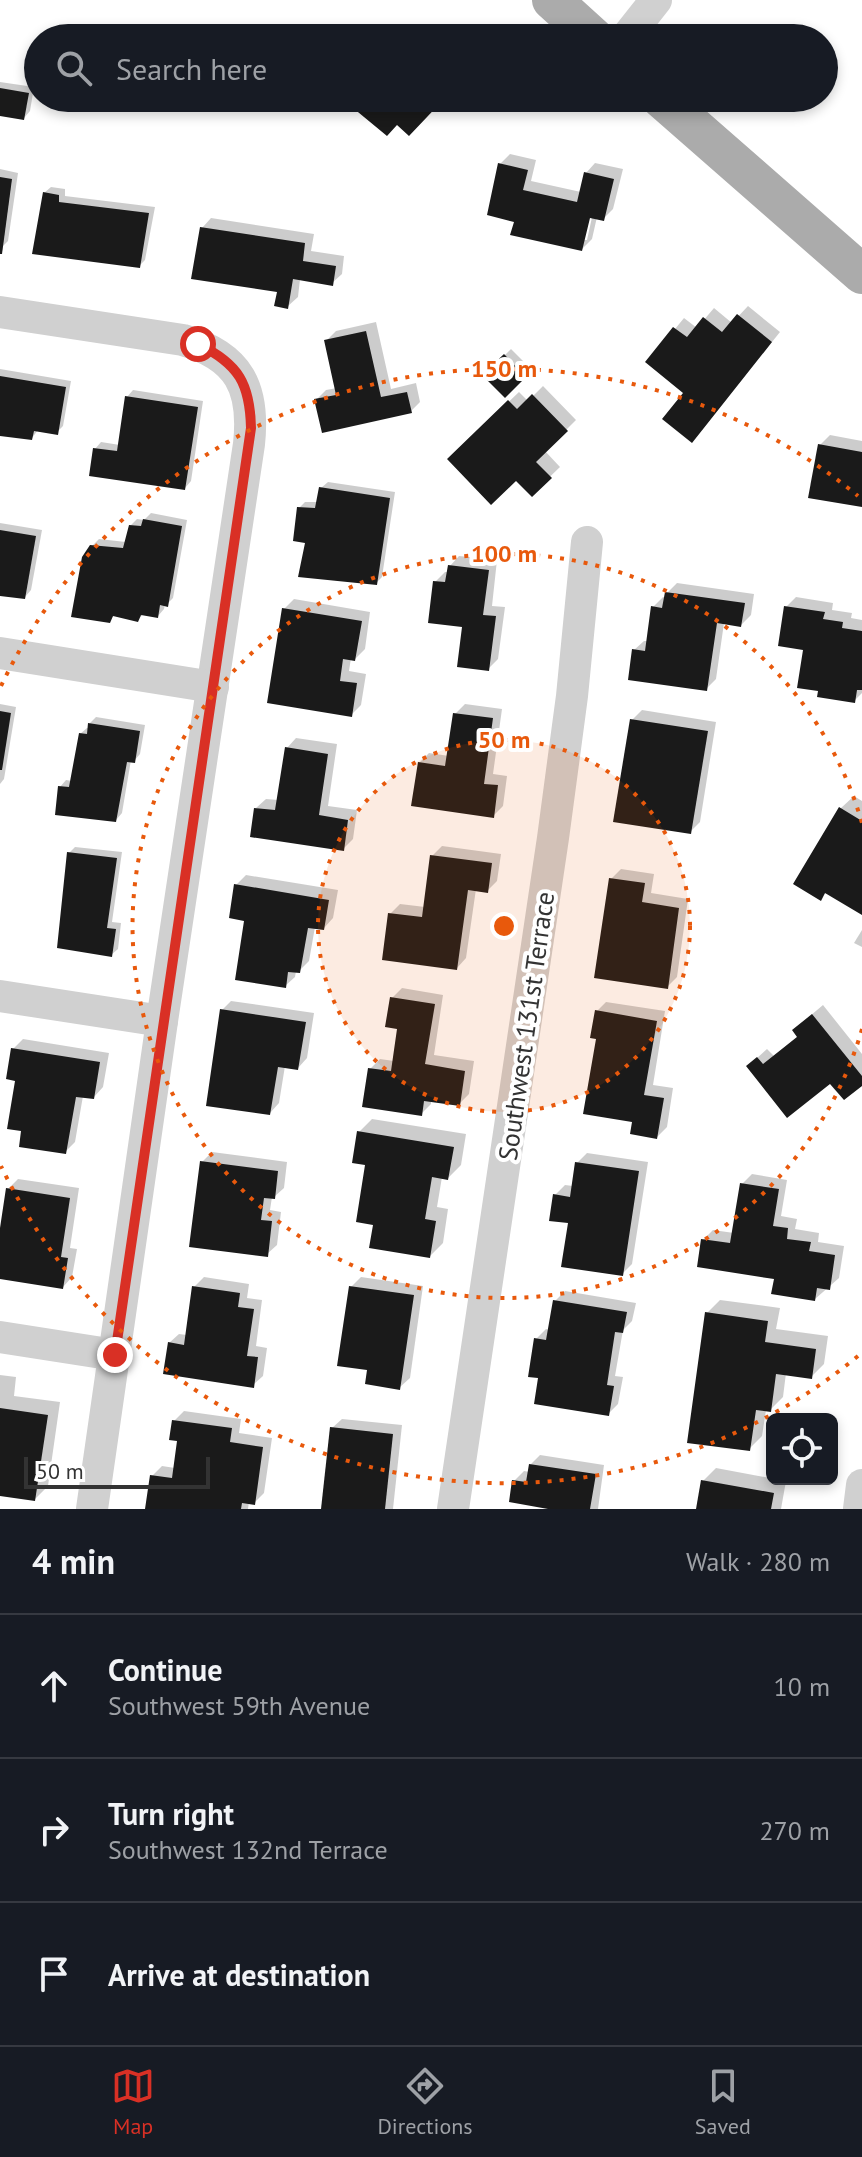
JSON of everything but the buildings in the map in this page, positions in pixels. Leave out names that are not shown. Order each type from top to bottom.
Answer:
[{"type":"main road","points":[[552,0],[579,24]]},
{"type":"main road","points":[[677,112],[862,274]]},
{"type":"street","points":[[637,24],[656,0]]},
{"type":"street","points":[[0,312],[198,344],[232,365],[240,376],[248,393],[251,428],[92,1509]]},
{"type":"street","name":"Southwest 131st Terrace","points":[[453,1509],[553,838],[572,696],[587,542]]},
{"type":"street","points":[[0,653],[213,687]]},
{"type":"street","points":[[0,996],[162,1021]]},
{"type":"street","points":[[0,1337],[115,1355]]},
{"type":"street","points":[[859,1509],[862,1485]]},
{"type":"route","points":[[115,1355],[251,428],[248,393],[240,376],[232,365],[198,344]]}]
